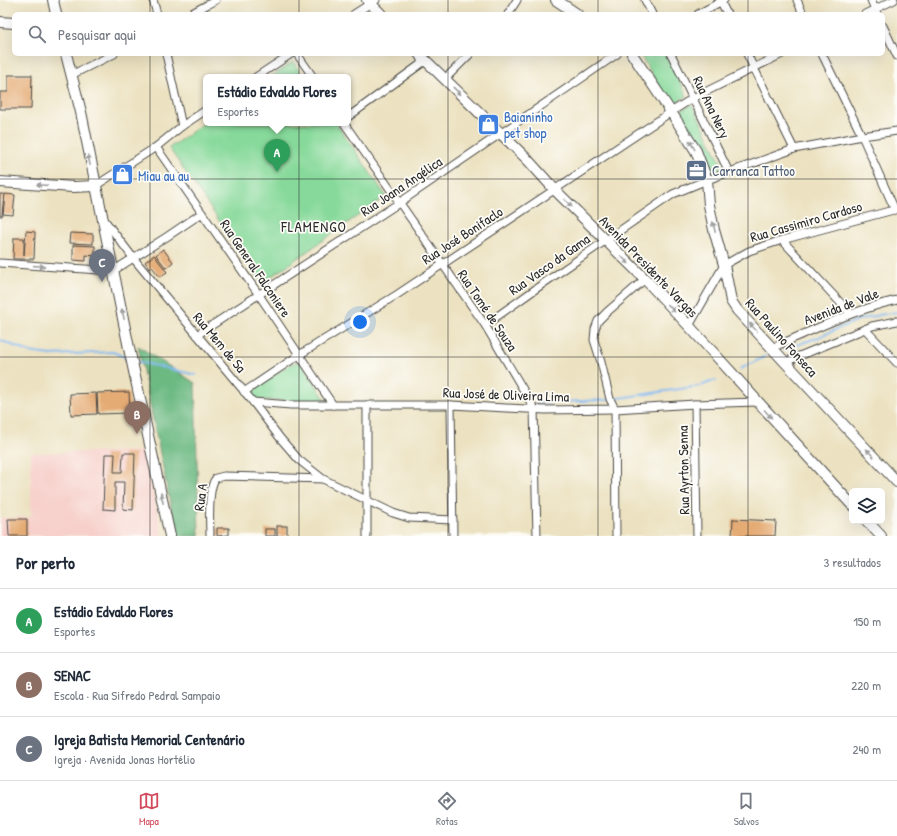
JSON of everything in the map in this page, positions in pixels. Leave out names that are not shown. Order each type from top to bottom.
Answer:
[{"type":"main road","points":[[53,0],[56,12]]},
{"type":"main road","points":[[556,0],[574,12]]},
{"type":"main road","points":[[371,1],[379,12]]},
{"type":"main road","points":[[0,22],[12,23]]},
{"type":"main road","points":[[66,56],[81,112],[130,353],[170,536]]},
{"type":"main road","points":[[633,56],[696,151],[708,180]]},
{"type":"main road","name":"Avenida Presidente Vargas","points":[[422,58],[501,134],[645,279],[849,502]]},
{"type":"main road","name":"Rua Paulino Fonseca","points":[[708,180],[709,205],[714,230],[724,265],[731,301],[772,348],[897,482]]},
{"type":"main road","points":[[0,182],[72,187],[95,186]]},
{"type":"main road","points":[[870,524],[881,536]]},
{"type":"street","points":[[154,0],[157,12]]},
{"type":"street","points":[[194,12],[216,0]]},
{"type":"street","points":[[509,12],[517,0]]},
{"type":"street","points":[[645,0],[651,12]]},
{"type":"street","points":[[701,12],[722,0],[726,12]]},
{"type":"street","points":[[797,0],[802,12]]},
{"type":"street","points":[[871,0],[876,12],[894,0]]},
{"type":"street","points":[[357,12],[371,1]]},
{"type":"street","points":[[885,30],[897,56]]},
{"type":"street","points":[[71,75],[110,56]]},
{"type":"street","points":[[166,56],[182,126]]},
{"type":"street","points":[[261,74],[288,56]]},
{"type":"street","points":[[298,56],[311,74]]},
{"type":"street","points":[[445,79],[468,56]]},
{"type":"street","name":"Rua Joana Angélica","points":[[197,335],[400,203],[614,56]]},
{"type":"street","name":"Rua Ana Nery","points":[[672,56],[729,172]]},
{"type":"street","points":[[748,56],[794,149]]},
{"type":"street","name":"Rua José Bonifaclo","points":[[244,392],[299,355],[398,294],[693,98],[778,56]]},
{"type":"street","points":[[823,56],[896,209]]},
{"type":"street","points":[[351,115],[422,58]]},
{"type":"street","points":[[95,186],[156,147],[182,126],[203,112]]},
{"type":"street","name":"Rua Tomé de Souza","points":[[346,126],[485,325],[534,408],[537,536]]},
{"type":"street","name":"Rua Vasco da Gama","points":[[485,325],[673,194],[794,149],[897,131]]},
{"type":"street","name":"Rua General Falconiere","points":[[156,147],[259,295],[333,405]]},
{"type":"street","name":"Rua Cassimiro Cardoso","points":[[724,265],[750,251],[782,240],[896,209]]},
{"type":"street","points":[[0,263],[113,271],[134,259],[202,213]]},
{"type":"street","name":"Rua Mem de Sa","points":[[103,217],[134,259],[253,402],[280,438],[299,460],[323,479]]},
{"type":"street","points":[[782,240],[850,313]]},
{"type":"street","points":[[689,326],[724,265]]},
{"type":"street","points":[[616,536],[615,409],[609,396],[594,340],[595,329],[598,321],[607,312],[645,279]]},
{"type":"street","name":"Avenida de Vale","points":[[772,348],[850,313],[897,300]]},
{"type":"street","points":[[785,362],[872,326],[897,321]]},
{"type":"street","points":[[865,329],[897,363]]},
{"type":"street","name":"Rua José de Oliveira Lima","points":[[253,402],[290,405],[451,405],[534,408],[544,410],[615,409],[757,402]]},
{"type":"street","name":"Rua Ayrton Senna","points":[[695,404],[697,536]]},
{"type":"street","points":[[367,405],[367,536]]},
{"type":"street","points":[[451,405],[453,536]]},
{"type":"street","name":"Rua A","points":[[210,536],[212,485],[219,477],[323,479]]},
{"type":"street","points":[[323,479],[402,517],[453,520]]},
{"type":"shaded area","points":[[144,451],[163,536],[0,536],[0,518],[31,517],[31,453]]},
{"type":"green space","points":[[641,56],[667,56],[687,96],[671,106]]},
{"type":"green space","points":[[293,62],[302,74],[275,74]]},
{"type":"green space","points":[[692,104],[723,167],[710,172],[703,153],[677,113]]},
{"type":"green space","points":[[203,124],[203,126],[338,126],[386,196],[262,283],[169,148]]},
{"type":"green space","points":[[138,346],[195,383],[199,536],[177,536]]},
{"type":"green space","points":[[296,362],[302,363],[326,401],[258,400],[251,396],[252,391],[289,365]]},
{"type":"building","points":[[8,75],[32,75],[31,109],[0,109],[0,92],[8,92]]},
{"type":"building","points":[[0,194],[4,194],[2,216],[0,216]]},
{"type":"building","points":[[5,194],[15,195],[13,215],[3,214]]},
{"type":"building","points":[[26,231],[35,232],[34,259],[13,259],[14,238],[24,238],[24,255]]},
{"type":"building","points":[[70,233],[93,234],[93,244],[69,243]]},
{"type":"building","points":[[73,245],[95,246],[95,256],[86,255],[86,261],[73,260]]},
{"type":"building","points":[[163,249],[173,262],[166,268],[156,255]]},
{"type":"building","points":[[154,255],[167,272],[160,277],[152,267],[150,269],[145,262]]},
{"type":"building","points":[[129,392],[130,413],[98,414],[97,393]]},
{"type":"building","points":[[96,393],[97,414],[71,415],[70,394]]},
{"type":"building","points":[[123,453],[135,453],[133,510],[123,509],[124,482],[115,482],[115,510],[103,509],[105,454],[115,454],[114,472],[122,472]]},
{"type":"building","points":[[8,519],[27,519],[27,536],[9,536]]},
{"type":"building","points":[[733,519],[776,521],[775,536],[732,536]]},
{"type":"building","points":[[277,526],[287,526],[287,536],[277,536]]},
{"type":"building","points":[[217,528],[229,528],[229,535],[217,536]]},
{"type":"building","points":[[265,529],[275,529],[275,536],[265,536]]},
{"type":"waterway","points":[[783,350],[819,337],[858,320],[897,312]]},
{"type":"waterway","points":[[0,340],[29,352],[50,355],[113,352],[127,358]]},
{"type":"waterway","points":[[740,369],[766,356]]},
{"type":"waterway","points":[[135,361],[196,375]]},
{"type":"waterway","points":[[537,403],[606,400],[700,386],[716,380]]},
{"type":"place","name":"Baianinho pet shop","points":[[488,124]]},
{"type":"place","name":"Carranca Tattoo","points":[[696,170]]},
{"type":"place","name":"Estádio Edvaldo Flores","points":[[277,172]]},
{"type":"place","name":"Miau au au","points":[[123,175]]},
{"type":"place","name":"Igreja Batista Memorial Centenário","points":[[102,282]]},
{"type":"place","name":"SENAC","points":[[137,434]]},
{"type":"district","name":"FLAMENGO","points":[[314,226]]}]
